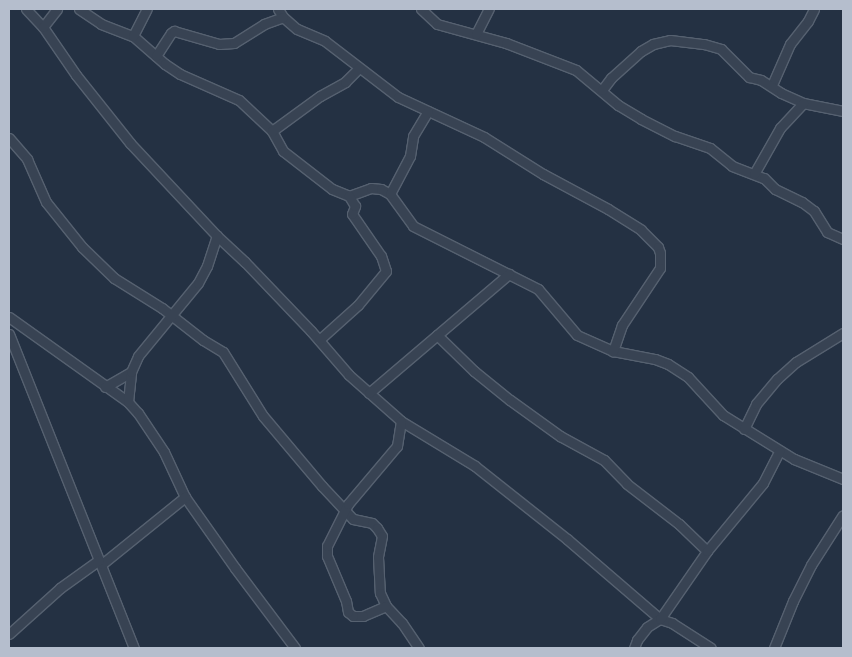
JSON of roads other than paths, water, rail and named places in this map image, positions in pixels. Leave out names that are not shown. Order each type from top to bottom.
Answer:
[{"type":"street","points":[[26,9],[43,27],[76,75],[130,143],[217,236],[246,262],[349,375],[401,422],[474,466],[567,539],[660,618],[672,623],[711,648]]},
{"type":"street","points":[[43,27],[57,9]]},
{"type":"street","points":[[79,9],[101,24],[133,36],[180,74],[239,100],[272,132],[283,151],[332,189],[349,196],[355,206],[352,214],[381,256],[386,271],[358,305],[319,340]]},
{"type":"street","points":[[133,36],[147,9]]},
{"type":"street","points":[[421,9],[437,24],[476,34],[576,70],[618,105],[641,119],[675,136],[710,148],[732,166],[764,178],[775,189],[808,206],[814,211],[827,232],[843,239]]},
{"type":"street","points":[[476,34],[489,9]]},
{"type":"street","points":[[772,86],[790,44],[808,21],[814,9]]},
{"type":"street","points":[[156,56],[174,31],[219,44],[234,44],[280,13],[297,29],[325,41],[398,96],[478,133],[542,174],[608,209],[641,230],[658,246],[660,268],[622,325],[612,351]]},
{"type":"street","points":[[602,90],[611,78],[641,51],[653,44],[670,40],[704,44],[721,49],[748,77],[772,86],[781,93],[804,103],[843,111]]},
{"type":"street","points":[[272,132],[320,96],[345,82],[359,68]]},
{"type":"street","points":[[754,174],[780,128],[804,103]]},
{"type":"street","points":[[390,194],[410,156],[413,136],[428,111]]},
{"type":"street","points":[[9,138],[27,159],[46,202],[82,247],[114,278],[223,352],[263,416],[310,473],[353,519],[372,523],[382,536],[378,579],[380,593],[386,606],[402,623],[419,648]]},
{"type":"street","points":[[349,196],[370,188],[381,189],[390,194],[413,226],[538,289],[576,334],[612,351],[655,359],[668,364],[688,377],[723,415],[744,429],[779,451],[843,479]]},
{"type":"street","points":[[128,402],[131,372],[138,356],[198,283],[207,266],[217,236]]},
{"type":"street","points":[[369,393],[509,274]]},
{"type":"street","points":[[9,317],[128,402],[164,452],[185,497],[234,568],[295,648]]},
{"type":"street","points":[[744,429],[756,404],[777,379],[796,362],[843,333]]},
{"type":"street","points":[[9,334],[134,648]]},
{"type":"street","points":[[437,335],[474,371],[510,400],[560,436],[604,460],[627,484],[679,524],[707,551]]},
{"type":"street","points":[[105,387],[131,372]]},
{"type":"street","points":[[386,606],[363,616],[353,616],[348,612],[346,601],[326,556],[327,546],[346,511],[371,475],[397,446],[401,422]]},
{"type":"street","points":[[634,648],[637,640],[647,627],[660,618],[707,551],[762,484],[779,451]]},
{"type":"street","points":[[9,634],[60,588],[100,562],[185,497]]},
{"type":"street","points":[[774,648],[793,601],[811,565],[843,515]]}]
